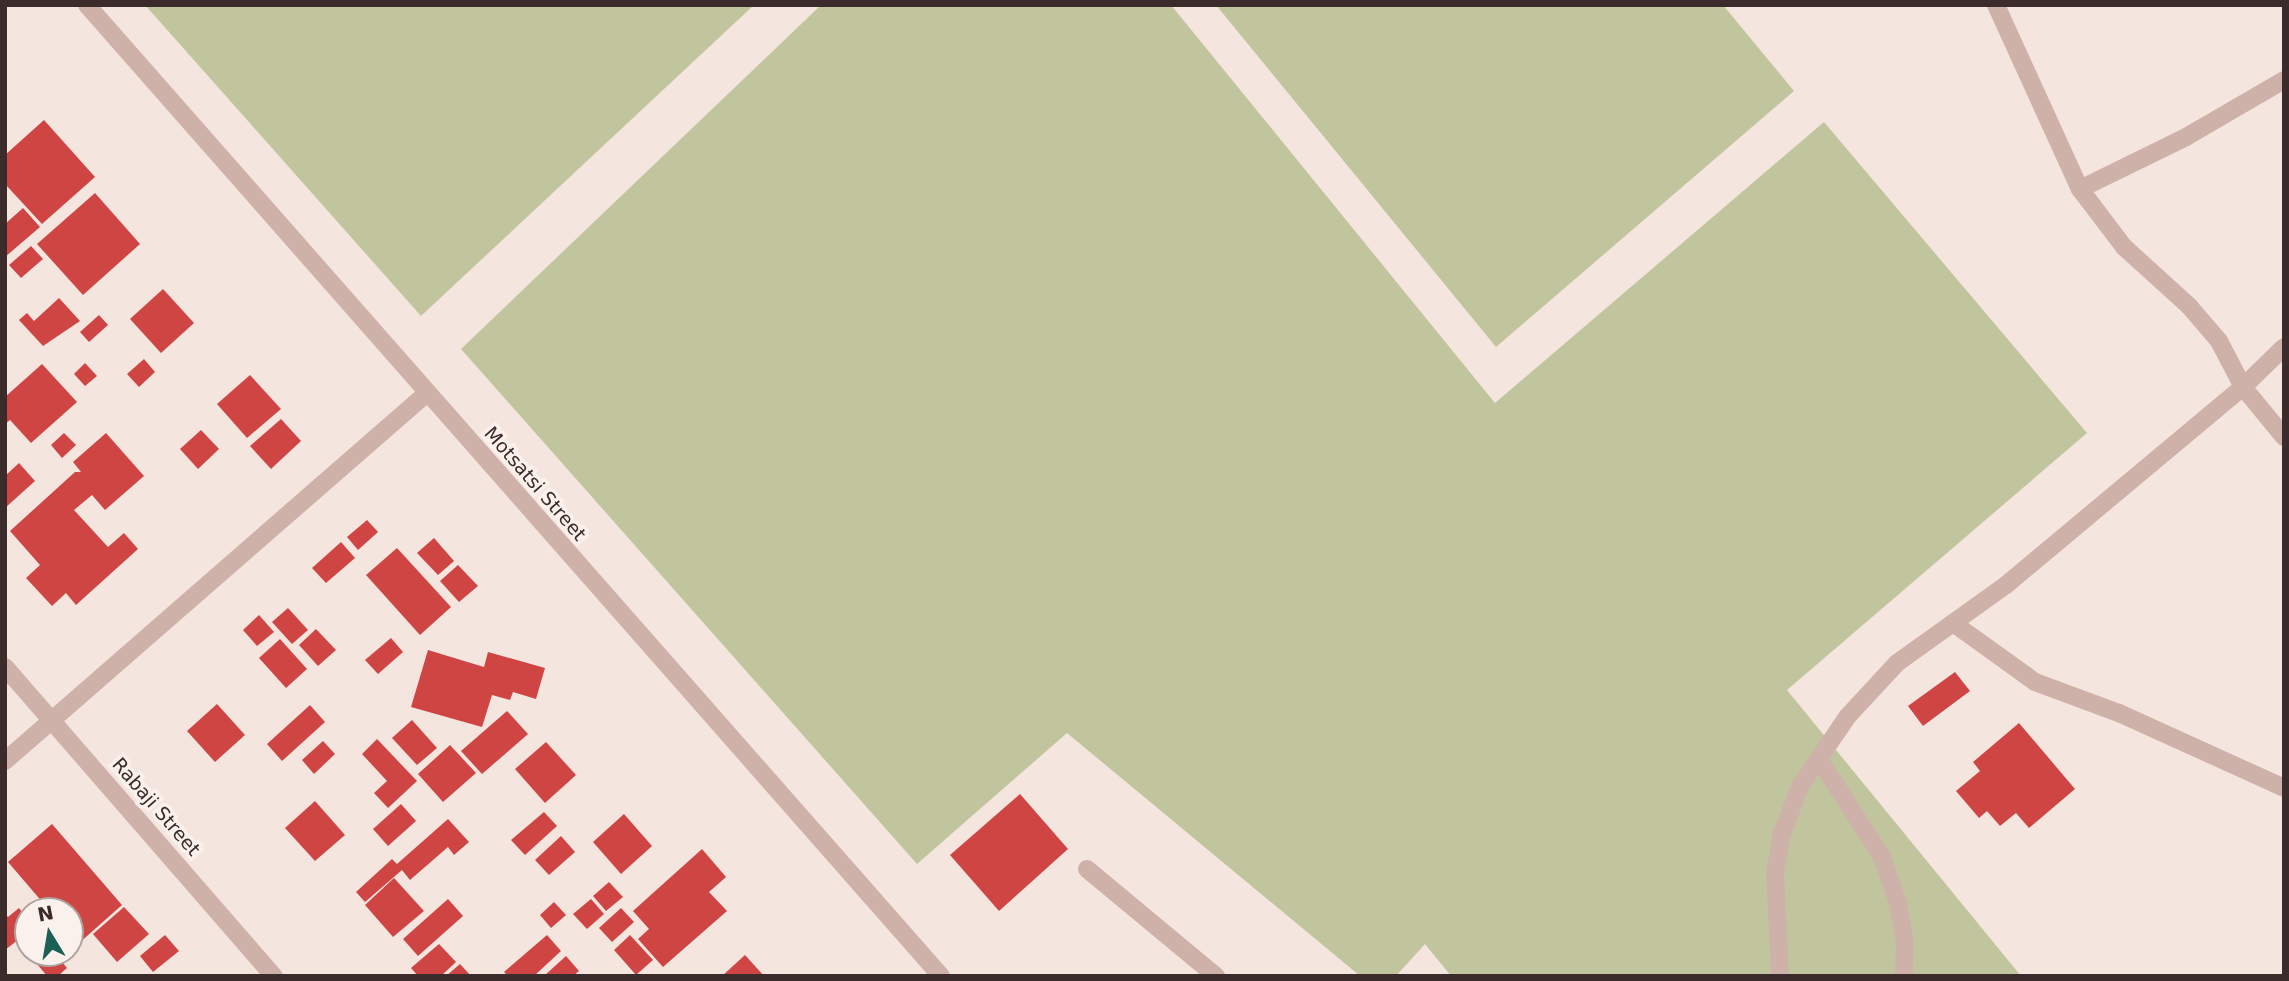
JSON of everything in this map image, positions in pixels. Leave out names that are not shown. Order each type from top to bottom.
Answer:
[{"type":"street","name":"Motsatsi Street","points":[[87,5],[941,976]]},
{"type":"street","points":[[1996,5],[2080,189],[2124,247],[2189,306],[2219,341],[2243,387],[2281,434]]},
{"type":"street","points":[[2080,189],[2186,137],[2284,80]]},
{"type":"street","points":[[1780,976],[1775,873],[1782,834],[1800,786],[1848,716],[1897,663],[2007,585],[2243,387],[2284,347]]},
{"type":"street","points":[[5,761],[427,393]]},
{"type":"street","points":[[1953,623],[2035,682],[2119,713],[2284,788]]},
{"type":"street","name":"Rabaji Street","points":[[5,667],[274,976]]},
{"type":"street","points":[[1819,759],[1881,857],[1898,903],[1905,942],[1904,976]]},
{"type":"street","points":[[1087,869],[1216,976]]},
{"type":"green space","points":[[145,5],[754,5],[421,316]]},
{"type":"green space","points":[[821,5],[1171,5],[1495,403],[1824,122],[2087,433],[1787,690],[2021,976],[1451,976],[1425,944],[1396,976],[1360,976],[1067,733],[917,864],[461,349]]},
{"type":"green space","points":[[1216,5],[1723,5],[1794,91],[1496,347]]},
{"type":"building","points":[[44,120],[95,177],[42,224],[5,184],[5,155]]},
{"type":"building","points":[[95,193],[140,244],[83,295],[37,244]]},
{"type":"building","points":[[23,208],[40,227],[5,257],[5,224]]},
{"type":"building","points":[[31,246],[43,259],[21,278],[9,265]]},
{"type":"building","points":[[163,289],[194,323],[161,353],[130,319]]},
{"type":"building","points":[[59,298],[80,321],[43,346],[19,320],[27,313],[34,321]]},
{"type":"building","points":[[99,315],[108,325],[89,342],[80,332]]},
{"type":"building","points":[[144,359],[155,372],[139,387],[127,374]]},
{"type":"building","points":[[85,363],[97,376],[85,386],[74,374]]},
{"type":"building","points":[[42,364],[77,402],[31,443],[10,420],[5,424],[5,397]]},
{"type":"building","points":[[250,375],[281,409],[247,438],[217,404]]},
{"type":"building","points":[[281,419],[301,441],[271,469],[250,446]]},
{"type":"building","points":[[201,430],[219,449],[198,469],[180,449]]},
{"type":"building","points":[[64,433],[76,445],[62,458],[51,445]]},
{"type":"building","points":[[106,433],[144,476],[105,510],[92,495],[74,510],[108,547],[124,533],[138,549],[76,605],[66,593],[52,606],[26,578],[40,565],[10,531],[75,472],[81,472],[73,462]]},
{"type":"building","points":[[19,463],[35,481],[5,508],[5,476]]},
{"type":"building","points":[[367,520],[378,532],[358,550],[347,537]]},
{"type":"building","points":[[434,538],[454,561],[438,575],[417,553]]},
{"type":"building","points":[[341,542],[355,558],[326,583],[312,568]]},
{"type":"building","points":[[397,548],[451,607],[420,635],[366,575]]},
{"type":"building","points":[[458,565],[478,586],[459,602],[440,581]]},
{"type":"building","points":[[288,608],[308,630],[292,644],[272,622]]},
{"type":"building","points":[[259,615],[274,632],[257,646],[243,630]]},
{"type":"building","points":[[316,629],[336,650],[318,666],[299,645]]},
{"type":"building","points":[[391,638],[403,652],[378,674],[365,660]]},
{"type":"building","points":[[280,639],[307,669],[286,688],[259,658]]},
{"type":"building","points":[[428,650],[484,667],[488,652],[545,668],[536,699],[513,692],[510,700],[492,695],[482,727],[411,707]]},
{"type":"building","points":[[1955,672],[1970,691],[1923,726],[1908,706]]},
{"type":"building","points":[[217,704],[245,735],[215,762],[187,731]]},
{"type":"building","points":[[310,705],[325,722],[282,761],[267,744]]},
{"type":"building","points":[[507,711],[528,734],[482,774],[461,751]]},
{"type":"building","points":[[412,720],[437,748],[417,765],[392,738]]},
{"type":"building","points":[[2019,723],[2075,789],[2029,828],[2016,813],[2000,826],[1987,811],[1979,818],[1956,791],[1980,771],[1973,762]]},
{"type":"building","points":[[377,739],[417,781],[388,808],[374,793],[387,781],[362,754]]},
{"type":"building","points":[[323,741],[335,754],[314,774],[302,760]]},
{"type":"building","points":[[546,742],[576,775],[545,803],[515,769]]},
{"type":"building","points":[[450,745],[476,773],[443,802],[418,774]]},
{"type":"building","points":[[1020,794],[1068,849],[999,911],[950,855]]},
{"type":"building","points":[[315,801],[345,835],[315,861],[285,828]]},
{"type":"building","points":[[401,804],[416,821],[388,846],[373,829]]},
{"type":"building","points":[[544,812],[557,826],[525,855],[511,840]]},
{"type":"building","points":[[624,814],[652,846],[621,874],[593,842]]},
{"type":"building","points":[[448,819],[469,842],[454,855],[448,847],[410,880],[402,870],[365,902],[356,892],[392,859],[397,864]]},
{"type":"building","points":[[52,824],[122,905],[84,939],[84,897],[38,897],[8,862]]},
{"type":"building","points":[[561,836],[575,852],[549,875],[535,860]]},
{"type":"building","points":[[702,849],[726,877],[709,892],[727,911],[663,967],[638,939],[649,929],[633,911]]},
{"type":"building","points":[[394,878],[424,911],[393,937],[365,905]]},
{"type":"building","points":[[609,882],[623,897],[606,911],[593,896]]},
{"type":"building","points":[[448,899],[463,916],[418,956],[403,939]]},
{"type":"building","points":[[591,899],[604,914],[587,929],[573,914]]},
{"type":"building","points":[[554,902],[566,915],[551,928],[540,915]]},
{"type":"building","points":[[124,907],[149,934],[117,962],[93,934]]},
{"type":"building","points":[[621,908],[634,922],[612,942],[599,928]]},
{"type":"building","points":[[14,912],[14,943],[5,950],[5,914],[8,917]]},
{"type":"building","points":[[165,935],[179,951],[153,972],[140,956]]},
{"type":"building","points":[[547,935],[561,951],[534,976],[508,976],[504,972]]},
{"type":"building","points":[[630,935],[653,960],[636,975],[614,950]]},
{"type":"building","points":[[439,944],[456,962],[441,976],[418,976],[411,968]]},
{"type":"building","points":[[745,955],[764,976],[722,976]]},
{"type":"building","points":[[566,956],[579,971],[573,976],[544,976]]},
{"type":"building","points":[[460,964],[471,976],[446,976]]},
{"type":"building","points":[[40,967],[67,968],[58,976],[47,976]]}]
